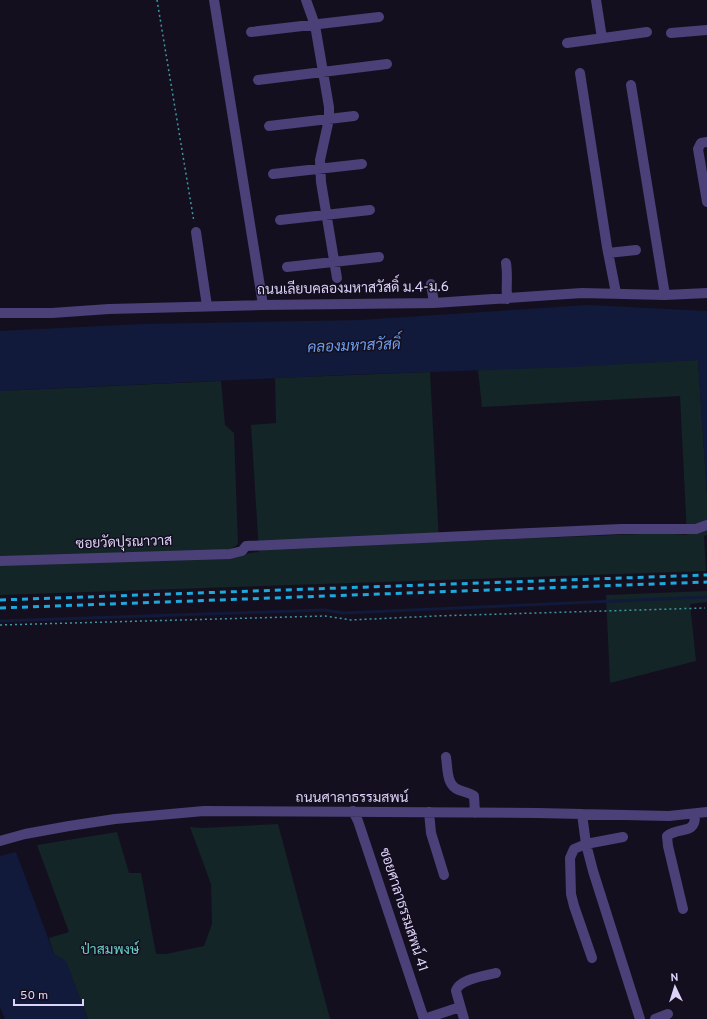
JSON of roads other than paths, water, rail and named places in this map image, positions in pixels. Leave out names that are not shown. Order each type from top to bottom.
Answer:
[{"type":"street","points":[[214,0],[263,305]]},
{"type":"street","points":[[306,0],[315,25],[329,107],[329,119],[320,160],[320,169],[337,278]]},
{"type":"street","points":[[596,0],[602,38]]},
{"type":"street","points":[[251,32],[379,17]]},
{"type":"street","points":[[671,33],[707,30]]},
{"type":"street","points":[[567,43],[647,32]]},
{"type":"street","points":[[258,80],[387,64]]},
{"type":"street","points":[[580,74],[608,254],[616,293]]},
{"type":"street","points":[[631,85],[665,295]]},
{"type":"street","points":[[269,126],[354,116]]},
{"type":"street","points":[[707,142],[701,143],[698,149],[707,202]]},
{"type":"street","points":[[273,174],[362,164]]},
{"type":"street","points":[[280,220],[370,210]]},
{"type":"street","points":[[196,232],[207,306]]},
{"type":"street","points":[[608,254],[636,250]]},
{"type":"street","points":[[287,267],[379,257]]},
{"type":"street","points":[[506,263],[508,274],[507,299]]},
{"type":"street","points":[[431,284],[434,303]]},
{"type":"street","name":"ถนนเลียบคลองมหาสวัสดิ์ ม.4-ม.6","points":[[0,313],[52,313],[109,309],[207,306],[434,303],[507,299],[582,292],[665,295],[707,293]]},
{"type":"street","name":"ซอยวัดปุรณาวาส","points":[[0,560],[230,554],[242,551],[246,546],[614,529],[696,529],[707,525]]},
{"type":"street","points":[[446,757],[449,778],[452,785],[456,789],[474,796],[475,813]]},
{"type":"street","name":"ถนนศาลาธรรมสพน์","points":[[0,841],[25,834],[115,819],[204,811],[353,811],[669,816],[707,812]]},
{"type":"street","name":"ซอยศาลาธรรมสพน์ 41","points":[[353,811],[361,828],[424,1019]]},
{"type":"street","points":[[429,812],[431,833],[444,875]]},
{"type":"street","points":[[582,814],[586,844],[593,871],[640,1019]]},
{"type":"street","points":[[683,909],[667,836],[670,833],[694,826],[695,814]]},
{"type":"street","points":[[592,958],[574,906],[571,888],[571,853],[586,844],[623,837]]},
{"type":"street","points":[[464,1019],[456,987],[460,984],[496,973]]},
{"type":"street","points":[[424,1019],[460,1007]]},
{"type":"street","points":[[655,1019],[668,1014]]},
{"type":"water","name":"คลองมหาสวัสดิ์","points":[[588,305],[707,311],[707,495],[698,360],[574,367],[344,375],[0,391],[0,331],[143,324],[360,320]]},
{"type":"water","points":[[16,852],[54,954],[66,961],[88,1019],[5,1019],[0,1007],[0,856]]},
{"type":"waterway","points":[[0,621],[324,610],[344,613],[707,597]]},
{"type":"railway","points":[[0,600],[707,575]]},
{"type":"railway","points":[[0,608],[707,582]]},
{"type":"park label","name":"ป่าสมพงษ์","points":[[110,950]]}]
